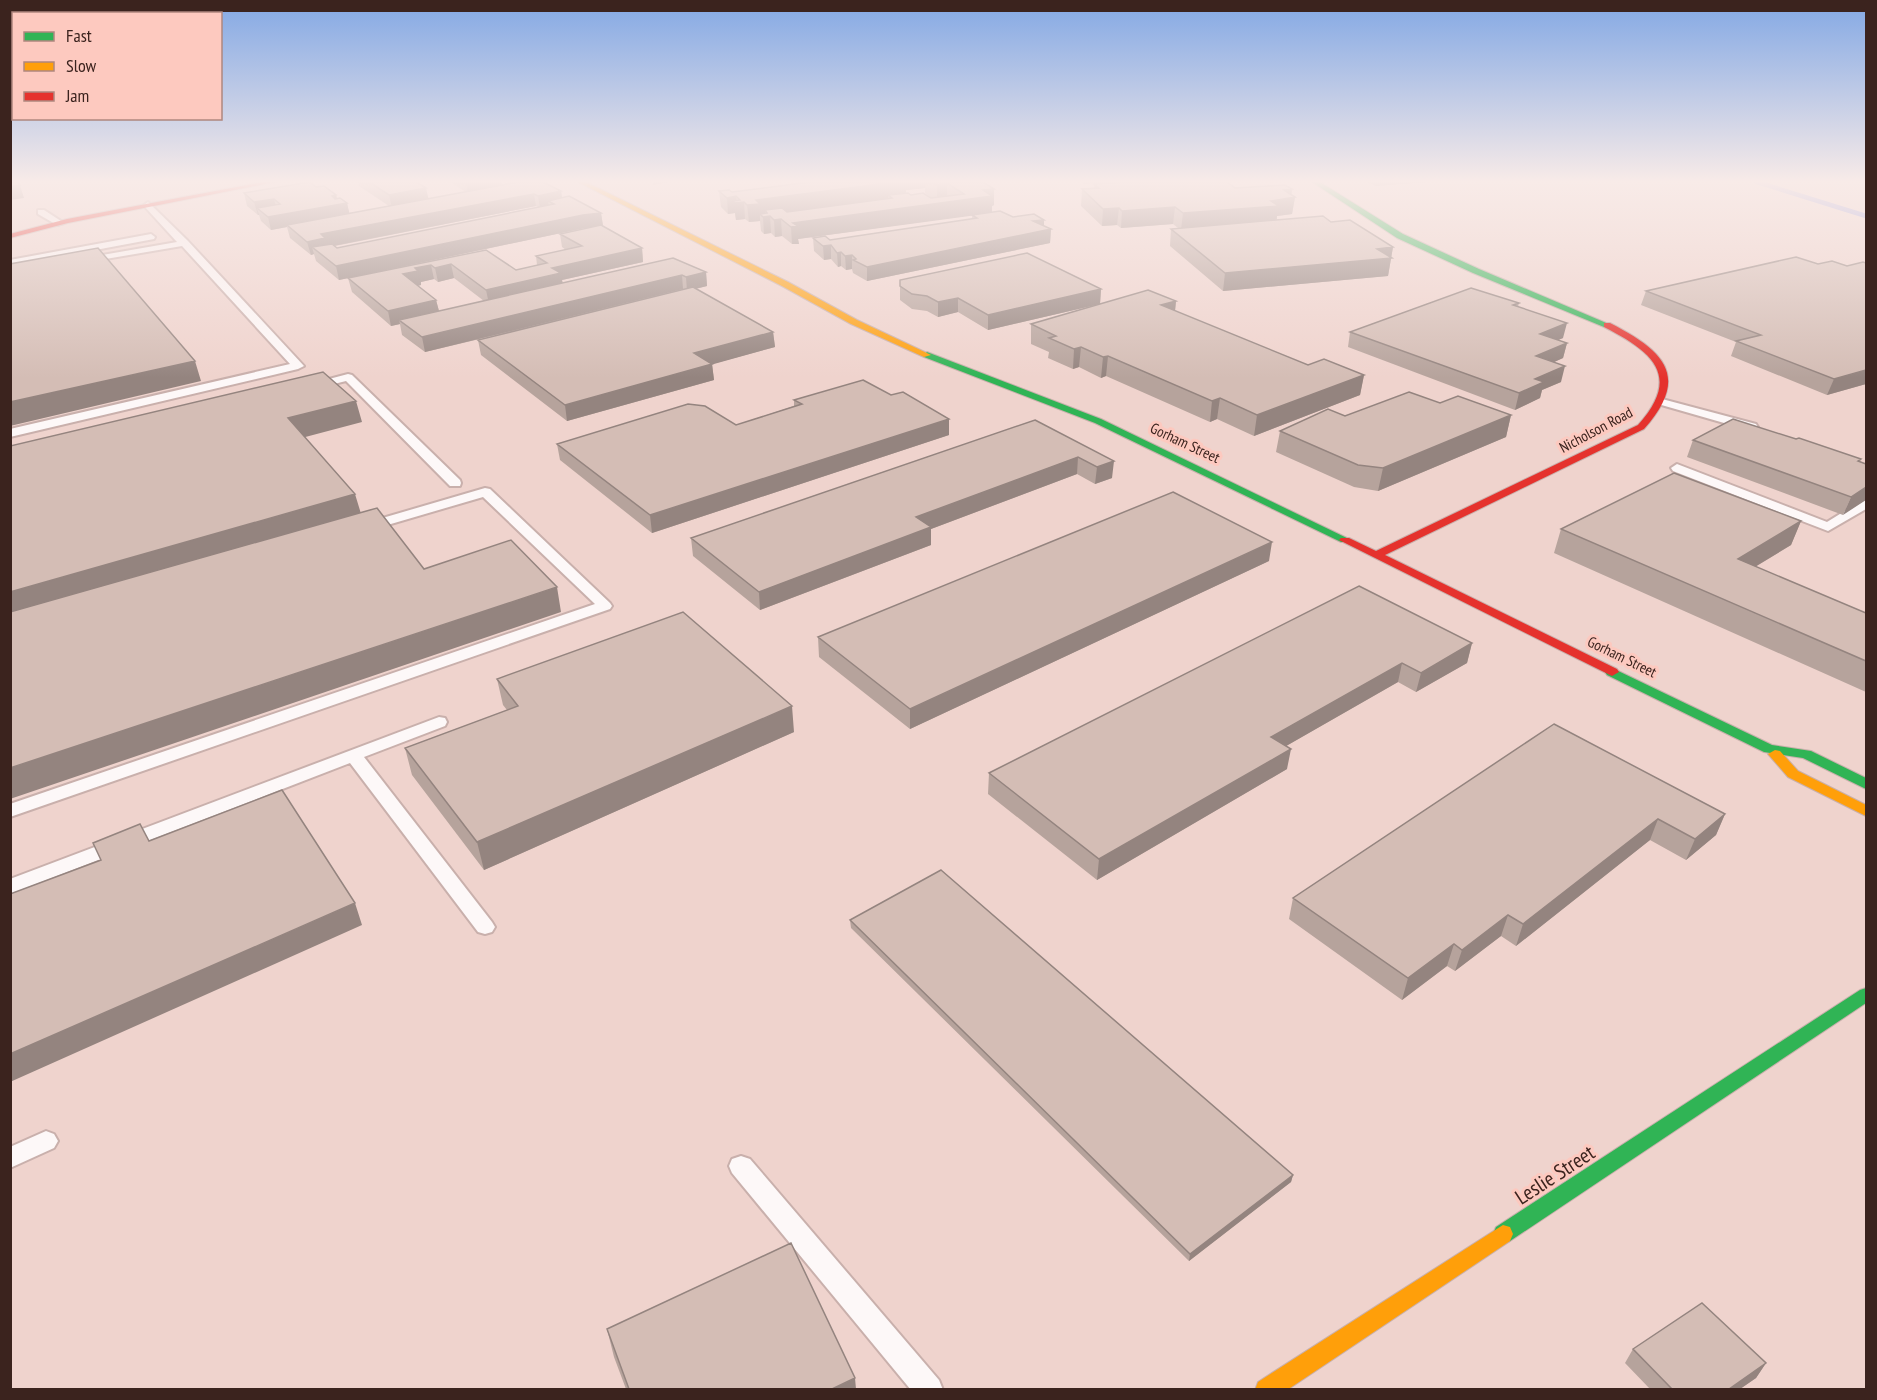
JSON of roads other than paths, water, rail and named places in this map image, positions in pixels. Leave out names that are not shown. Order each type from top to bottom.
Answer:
[{"type":"street","name":"Gorham Street","points":[[712,247],[854,322],[907,347],[1098,421],[1769,749],[1806,754],[1866,784]]},
{"type":"street","points":[[1425,247],[1608,326],[1631,339],[1654,359],[1665,378],[1665,393],[1662,402]]},
{"type":"street","name":"Nicholson Road","points":[[1376,555],[1641,427],[1662,402]]},
{"type":"street","name":"Gorham Street","points":[[1769,749],[1793,774],[1866,811]]},
{"type":"street","name":"Leslie Street","points":[[1266,1389],[1866,995]]},
{"type":"lane","points":[[10,256],[37,247]]},
{"type":"lane","points":[[10,262],[93,247]]},
{"type":"lane","points":[[80,262],[161,247]]},
{"type":"lane","points":[[10,433],[298,366],[189,247]]},
{"type":"lane","points":[[301,389],[348,377],[455,483]]},
{"type":"lane","points":[[1662,402],[1760,429]]},
{"type":"lane","points":[[1677,468],[1828,527],[1866,504]]},
{"type":"lane","points":[[10,811],[605,606],[485,492],[349,533]]},
{"type":"lane","points":[[10,886],[440,722]]},
{"type":"lane","points":[[353,755],[485,927]]},
{"type":"lane","points":[[10,1158],[46,1141]]},
{"type":"lane","points":[[741,1166],[929,1389]]}]
